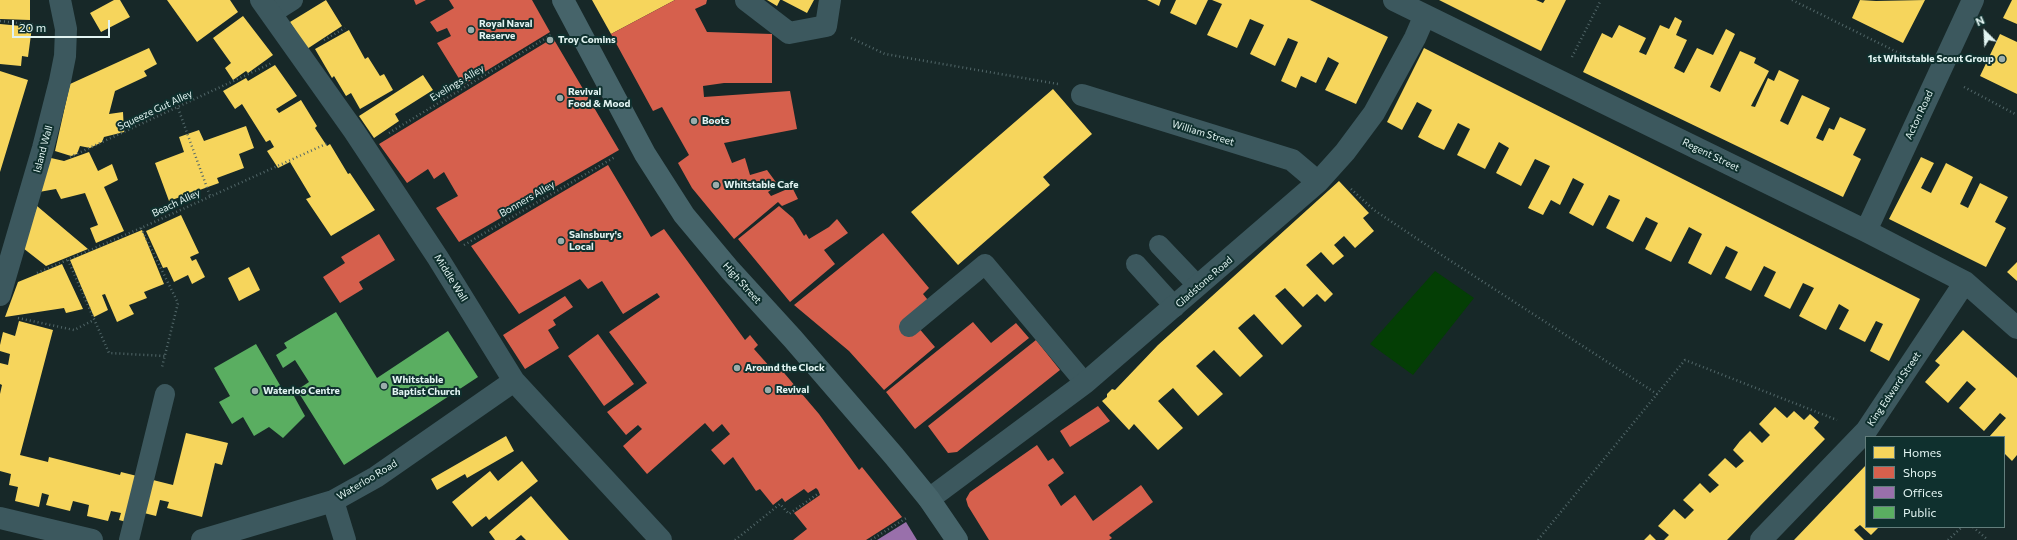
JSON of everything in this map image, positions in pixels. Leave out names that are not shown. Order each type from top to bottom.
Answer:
[{"type":"main road","name":"High Street","points":[[563,0],[645,154],[684,215],[730,270],[793,339],[894,456],[930,500],[957,540]]},
{"type":"street","name":"Island Wall","points":[[1,291],[43,148],[60,81],[65,56],[66,29],[60,0]]},
{"type":"street","points":[[746,0],[789,33],[826,26],[830,0]]},
{"type":"street","name":"Regent Street","points":[[1394,0],[1866,231],[1966,282],[2017,328]]},
{"type":"street","name":"Acton Road","points":[[1866,231],[1973,0]]},
{"type":"street","name":"Middle Wall","points":[[266,7],[359,140],[438,258],[514,381],[661,540]]},
{"type":"street","name":"Gladstone Road","points":[[930,500],[1085,383],[1175,307],[1324,176],[1374,113],[1415,38],[1425,15]]},
{"type":"street","name":"William Street","points":[[1082,95],[1292,160],[1324,176]]},
{"type":"street","name":"King Edward Street","points":[[1761,540],[1866,431],[1966,282]]},
{"type":"street","name":"Waterloo Road","points":[[202,540],[333,501],[376,477],[514,381]]},
{"type":"street","points":[[333,501],[345,540]]},
{"type":"street","points":[[0,518],[92,540]]},
{"type":"lane","points":[[266,7],[293,0]]},
{"type":"lane","points":[[1158,246],[1198,286]]},
{"type":"lane","points":[[909,327],[985,264],[1085,383]]},
{"type":"lane","points":[[1136,264],[1175,307]]},
{"type":"lane","points":[[129,540],[165,394]]},
{"type":"path","points":[[1560,81],[1601,0]]},
{"type":"path","points":[[1792,0],[1939,73],[2017,115]]},
{"type":"path","points":[[0,21],[66,29]]},
{"type":"path","points":[[826,26],[885,54],[1054,83],[1082,95]]},
{"type":"path","name":"Evelings Alley","points":[[359,140],[557,32]]},
{"type":"path","name":"Squeeze Gut Alley","points":[[43,148],[70,157],[271,64]]},
{"type":"path","points":[[178,108],[210,196]]},
{"type":"path","name":"Beach Alley","points":[[1,291],[210,196],[359,140]]},
{"type":"path","name":"Bonners Alley","points":[[438,258],[616,156]]},
{"type":"path","points":[[1324,176],[1657,394]]},
{"type":"path","points":[[141,228],[178,304],[160,377],[165,394]]},
{"type":"path","points":[[68,260],[109,353],[165,356]]},
{"type":"path","points":[[16,318],[74,330],[94,320]]},
{"type":"path","points":[[1538,540],[1685,360],[1866,431]]},
{"type":"path","points":[[735,540],[780,504],[789,514],[819,493]]},
{"type":"path","points":[[871,540],[930,500]]},
{"type":"path","points":[[1948,540],[1961,528]]},
{"type":"path","points":[[1974,528],[1988,540]]},
{"type":"green space","points":[[1435,271],[1474,298],[1413,375],[1370,344]]},
{"type":"building: Homes","points":[[0,0],[30,0],[30,20],[0,19]]},
{"type":"building: Homes","points":[[114,0],[120,0],[130,17],[101,32],[90,13]]},
{"type":"building: Homes","points":[[167,0],[230,0],[238,12],[197,42]]},
{"type":"building: Homes","points":[[326,0],[342,26],[307,49],[290,22]]},
{"type":"building: Homes","points":[[592,0],[675,0],[611,34]]},
{"type":"building: Homes","points":[[767,0],[780,0],[777,6]]},
{"type":"building: Homes","points":[[782,0],[814,0],[807,13]]},
{"type":"building: Homes","points":[[1147,0],[1161,0],[1159,6]]},
{"type":"building: Homes","points":[[1176,0],[1208,0],[1196,25],[1170,13]]},
{"type":"building: Homes","points":[[1212,0],[1310,0],[1388,37],[1356,104],[1325,90],[1339,63],[1328,57],[1316,83],[1301,76],[1296,88],[1281,81],[1298,42],[1288,38],[1275,66],[1250,54],[1264,25],[1250,19],[1237,48],[1207,35],[1222,4]]},
{"type":"building: Homes","points":[[1439,0],[1536,0],[1543,3],[1545,0],[1566,0],[1541,51]]},
{"type":"building: Homes","points":[[1860,0],[1925,0],[1903,43],[1852,18]]},
{"type":"building: Homes","points":[[2012,0],[2017,0],[2017,24],[2003,18]]},
{"type":"building: Homes","points":[[243,16],[273,55],[248,73],[246,71],[233,80],[225,68],[231,63],[213,38]]},
{"type":"building: Homes","points":[[1675,17],[1682,21],[1676,35],[1687,40],[1674,68],[1684,73],[1697,48],[1713,55],[1726,29],[1735,34],[1710,87],[1720,92],[1740,51],[1756,58],[1754,63],[1769,71],[1751,106],[1755,107],[1768,78],[1774,81],[1779,70],[1799,80],[1780,121],[1788,125],[1802,95],[1830,108],[1816,138],[1823,141],[1829,128],[1834,130],[1840,117],[1866,129],[1853,155],[1861,159],[1843,197],[1583,72],[1602,33],[1612,38],[1619,25],[1646,38],[1639,52],[1646,55],[1660,25],[1669,29]]},
{"type":"building: Homes","points":[[0,24],[32,27],[28,57],[22,56],[21,66],[0,64]]},
{"type":"building: Homes","points":[[349,30],[365,59],[368,57],[380,76],[384,74],[393,90],[360,109],[351,93],[346,96],[334,76],[332,78],[315,49]]},
{"type":"building: Homes","name":"1st Whitstable Scout Group","points":[[2000,34],[2017,42],[2017,94],[1980,76]]},
{"type":"building: Homes","points":[[149,48],[157,64],[144,71],[147,76],[115,91],[109,114],[123,112],[124,132],[104,137],[102,142],[90,148],[80,146],[77,154],[71,156],[55,151],[70,84]]},
{"type":"building: Homes","points":[[1424,48],[1920,299],[1889,361],[1870,351],[1883,324],[1876,321],[1865,342],[1839,329],[1849,310],[1839,304],[1826,330],[1799,316],[1814,288],[1803,283],[1790,309],[1764,296],[1776,272],[1764,266],[1751,291],[1725,278],[1738,252],[1726,246],[1711,275],[1688,263],[1702,234],[1689,227],[1671,262],[1645,249],[1658,223],[1646,217],[1633,242],[1606,228],[1620,200],[1609,195],[1593,226],[1569,213],[1584,184],[1573,178],[1560,205],[1551,200],[1543,215],[1528,208],[1550,166],[1535,159],[1521,186],[1496,173],[1509,148],[1499,142],[1485,169],[1457,155],[1470,129],[1458,123],[1444,150],[1435,146],[1418,137],[1432,110],[1417,102],[1402,130],[1387,122]]},
{"type":"building: Homes","points":[[275,65],[297,96],[276,109],[279,113],[301,100],[317,126],[315,128],[327,146],[330,144],[348,174],[350,173],[375,210],[331,236],[306,199],[311,197],[290,162],[278,168],[267,151],[274,147],[270,140],[266,142],[242,104],[235,109],[223,91],[246,78],[248,81]]},
{"type":"building: Homes","points":[[0,71],[28,80],[0,172]]},
{"type":"building: Homes","points":[[423,75],[433,90],[395,114],[399,121],[374,138],[359,116]]},
{"type":"building: Homes","points":[[1053,89],[1092,134],[1043,177],[1050,185],[958,265],[911,212]]},
{"type":"building: Homes","points":[[246,126],[254,148],[239,154],[244,168],[217,178],[219,183],[169,201],[155,163],[184,152],[179,137],[199,130],[204,141]]},
{"type":"building: Homes","points":[[89,152],[98,171],[112,164],[118,180],[104,187],[124,231],[96,243],[90,228],[98,225],[85,193],[61,199],[56,189],[39,192],[51,158],[64,161]]},
{"type":"building: Homes","points":[[1921,157],[1934,163],[1921,188],[1931,193],[1946,163],[1973,177],[1960,204],[1968,208],[1980,183],[2008,197],[1995,222],[2006,228],[1986,267],[1889,219]]},
{"type":"building: Homes","points":[[1339,181],[1369,213],[1363,218],[1374,231],[1355,248],[1344,236],[1334,245],[1344,256],[1333,265],[1321,252],[1306,265],[1333,294],[1325,302],[1317,294],[1303,307],[1285,288],[1275,296],[1302,326],[1282,345],[1254,314],[1238,328],[1263,356],[1240,377],[1214,350],[1196,366],[1223,394],[1198,416],[1173,388],[1158,401],[1183,428],[1158,450],[1134,424],[1129,430],[1102,401],[1107,397],[1107,394],[1112,389],[1115,390],[1158,345]]},
{"type":"building: Homes","points":[[37,206],[88,249],[46,266],[23,248]]},
{"type":"building: Homes","points":[[181,215],[199,253],[190,257],[192,261],[196,259],[205,277],[192,284],[188,275],[174,282],[167,267],[163,268],[146,231]]},
{"type":"building: Homes","points":[[142,230],[164,284],[144,292],[147,298],[129,305],[134,314],[117,322],[105,294],[102,295],[108,310],[94,317],[70,260]]},
{"type":"building: Homes","points":[[2017,262],[2017,281],[2007,272]]},
{"type":"building: Homes","points":[[62,264],[83,309],[66,313],[64,308],[5,317],[18,282]]},
{"type":"building: Homes","points":[[249,267],[260,290],[239,301],[228,278]]},
{"type":"building: Homes","points":[[19,321],[53,330],[20,455],[48,462],[49,457],[120,475],[121,472],[173,485],[186,433],[228,443],[222,465],[215,463],[202,517],[167,508],[169,502],[160,500],[156,516],[144,513],[141,526],[119,520],[121,513],[111,511],[108,521],[87,516],[89,505],[73,501],[70,511],[46,505],[49,495],[42,493],[39,507],[15,501],[18,487],[9,485],[11,474],[0,471],[0,394],[2,385],[0,384],[0,363],[8,365],[10,354],[0,351],[0,345],[3,332],[15,336]]},
{"type":"building: Homes","points":[[1963,330],[2017,378],[2017,455],[2012,461],[2005,454],[2005,436],[1990,436],[2006,418],[2000,413],[1984,431],[1959,408],[1976,389],[1967,381],[1948,403],[1925,382],[1940,365],[1935,361]]},
{"type":"building: Homes","points":[[1775,407],[1787,418],[1794,411],[1804,420],[1810,414],[1819,422],[1814,428],[1825,439],[1727,540],[1664,540],[1669,535],[1658,526],[1674,509],[1685,519],[1694,510],[1683,500],[1700,483],[1710,493],[1719,485],[1708,475],[1725,458],[1736,468],[1744,461],[1733,450],[1750,431],[1762,443],[1770,435],[1759,424]]},
{"type":"building: Homes","points":[[506,436],[514,451],[467,478],[465,474],[437,490],[431,479]]},
{"type":"building: Homes","points":[[522,461],[538,481],[489,520],[486,516],[472,527],[452,502],[490,471],[498,481]]},
{"type":"building: Homes","points":[[1865,466],[1865,528],[1878,528],[1871,535],[1860,525],[1854,530],[1864,540],[1794,540]]},
{"type":"building: Homes","points":[[531,496],[569,540],[526,540],[521,535],[515,540],[495,540],[489,532]]},
{"type":"building: Homes","points":[[1650,534],[1656,540],[1644,540]]},
{"type":"building: Shops","points":[[414,0],[426,0],[416,5]]},
{"type":"building: Shops","points":[[449,0],[532,0],[550,32],[463,85],[437,43],[451,36],[447,28],[437,32],[430,22],[454,8]]},
{"type":"building: Shops","points":[[675,0],[707,0],[706,4],[695,9],[707,32],[772,34],[772,83],[724,83],[703,86],[704,97],[790,91],[797,129],[724,143],[732,163],[745,158],[750,175],[767,170],[778,185],[768,192],[771,196],[792,187],[798,199],[782,206],[778,202],[734,239],[692,188],[678,163],[689,155],[662,107],[653,111],[611,34]]},
{"type":"building: Shops","points":[[553,38],[619,150],[459,242],[436,208],[458,196],[444,172],[434,179],[428,169],[407,183],[379,144]]},
{"type":"building: Shops","points":[[608,165],[651,237],[664,229],[745,340],[750,335],[758,345],[754,349],[770,367],[773,370],[779,367],[819,414],[859,470],[862,467],[902,517],[866,540],[793,540],[807,529],[794,513],[820,495],[818,490],[816,488],[808,493],[804,489],[785,502],[782,498],[773,505],[760,489],[756,491],[733,457],[724,465],[711,450],[730,434],[722,424],[713,432],[705,423],[647,474],[623,446],[642,429],[638,425],[626,435],[607,412],[647,383],[609,332],[660,297],[657,293],[623,314],[602,281],[588,289],[580,279],[519,314],[471,246]]},
{"type":"building: Shops","points":[[779,206],[793,218],[804,236],[806,234],[809,239],[829,227],[837,219],[848,233],[824,250],[835,264],[790,302],[738,239]]},
{"type":"building: Shops","points":[[883,233],[929,288],[923,294],[936,310],[917,326],[935,347],[884,390],[849,351],[794,305]]},
{"type":"building: Shops","points":[[379,234],[395,260],[359,282],[363,289],[340,303],[323,277],[345,263],[341,257]]},
{"type":"building: Shops","points":[[565,296],[573,307],[553,320],[556,325],[548,330],[559,348],[525,369],[503,335]]},
{"type":"building: Shops","points":[[973,322],[991,343],[1016,323],[1029,338],[915,429],[886,392]]},
{"type":"building: Shops","points":[[598,334],[634,384],[604,406],[568,356]]},
{"type":"building: Shops","points":[[1036,340],[1060,370],[957,452],[948,453],[928,426]]},
{"type":"building: Shops","points":[[1098,406],[1110,421],[1070,447],[1060,431]]},
{"type":"building: Shops","points":[[1037,445],[1048,461],[1053,458],[1064,473],[1048,485],[1061,506],[1075,495],[1093,521],[1141,485],[1153,502],[1109,535],[1112,538],[1109,540],[989,540],[968,506],[966,499],[970,492]]},
{"type":"building: Offices","points":[[906,522],[917,540],[877,540]]},
{"type":"building: Public","name":"Whitstable Baptist Church","points":[[336,312],[377,378],[448,331],[478,377],[344,465],[297,390],[309,382],[295,360],[283,368],[276,355],[287,348],[284,343]]},
{"type":"building: Public","name":"Waterloo Centre","points":[[256,344],[284,392],[290,389],[305,416],[283,438],[269,427],[254,436],[243,417],[232,424],[219,402],[230,396],[214,368]]},
{"type":"place","name":"Royal Naval Reserve","points":[[471,30]]},
{"type":"place","name":"Troy Comins","points":[[550,40]]},
{"type":"place","name":"1st Whitstable Scout Group","points":[[2002,59]]},
{"type":"place","name":"Revival Food & Mood","points":[[560,98]]},
{"type":"place","name":"Boots","points":[[694,121]]},
{"type":"place","name":"Whitstable Cafe","points":[[716,185]]},
{"type":"place","name":"Sainsbury's Local","points":[[561,241]]},
{"type":"place","name":"Around the Clock","points":[[737,368]]},
{"type":"place","name":"Whitstable Baptist Church","points":[[384,386]]},
{"type":"place","name":"Revival","points":[[768,390]]},
{"type":"place","name":"Waterloo Centre","points":[[255,391]]}]
